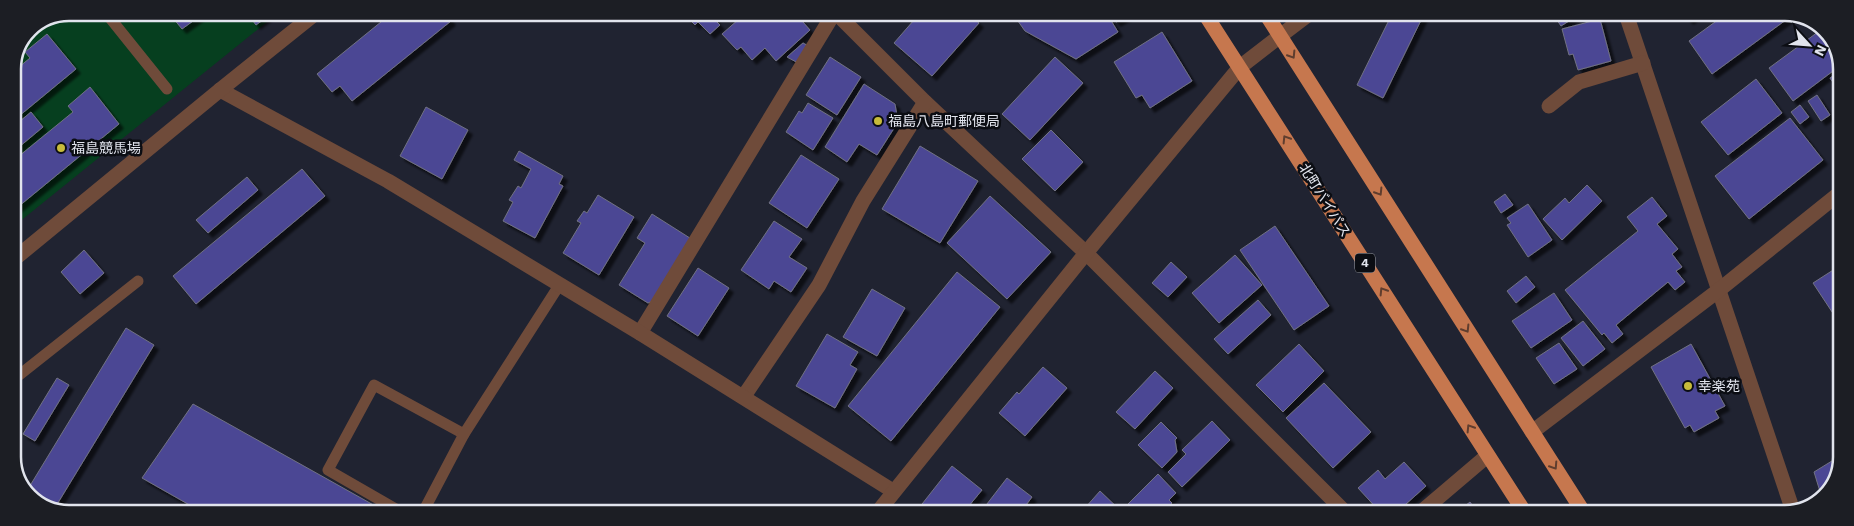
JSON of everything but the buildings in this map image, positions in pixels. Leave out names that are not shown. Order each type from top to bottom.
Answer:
[{"type":"highway","name":"北町バイパス","points":[[1210,21],[1520,505]]},
{"type":"highway","points":[[1270,21],[1579,505]]},
{"type":"street","points":[[21,253],[306,21]]},
{"type":"street","points":[[640,333],[830,21]]},
{"type":"street","points":[[843,21],[925,102],[1086,252],[1338,505]]},
{"type":"street","points":[[882,505],[1086,252],[1240,67],[1300,21]]},
{"type":"street","points":[[1628,21],[1791,504]]},
{"type":"street","points":[[1549,106],[1579,82],[1643,63]]},
{"type":"street","points":[[220,90],[388,181],[744,396],[893,491]]},
{"type":"street","points":[[744,396],[819,285],[863,200],[925,102]]},
{"type":"street","points":[[1532,432],[1719,290],[1833,198]]},
{"type":"street","points":[[1430,505],[1488,456]]},
{"type":"lane","points":[[113,21],[167,89]]},
{"type":"lane","points":[[21,374],[138,281]]},
{"type":"lane","points":[[427,505],[464,434],[560,284]]},
{"type":"lane","points":[[389,505],[328,470],[374,385],[464,434]]},
{"type":"green space","name":"福島競馬場","points":[[70,21],[268,21],[21,221],[21,70],[25,51],[35,35],[51,25]]},
{"type":"place","name":"福島八島町郵便局","points":[[878,121]]},
{"type":"place","name":"福島競馬場","points":[[61,148]]},
{"type":"place","name":"幸楽苑","points":[[1688,386]]}]
